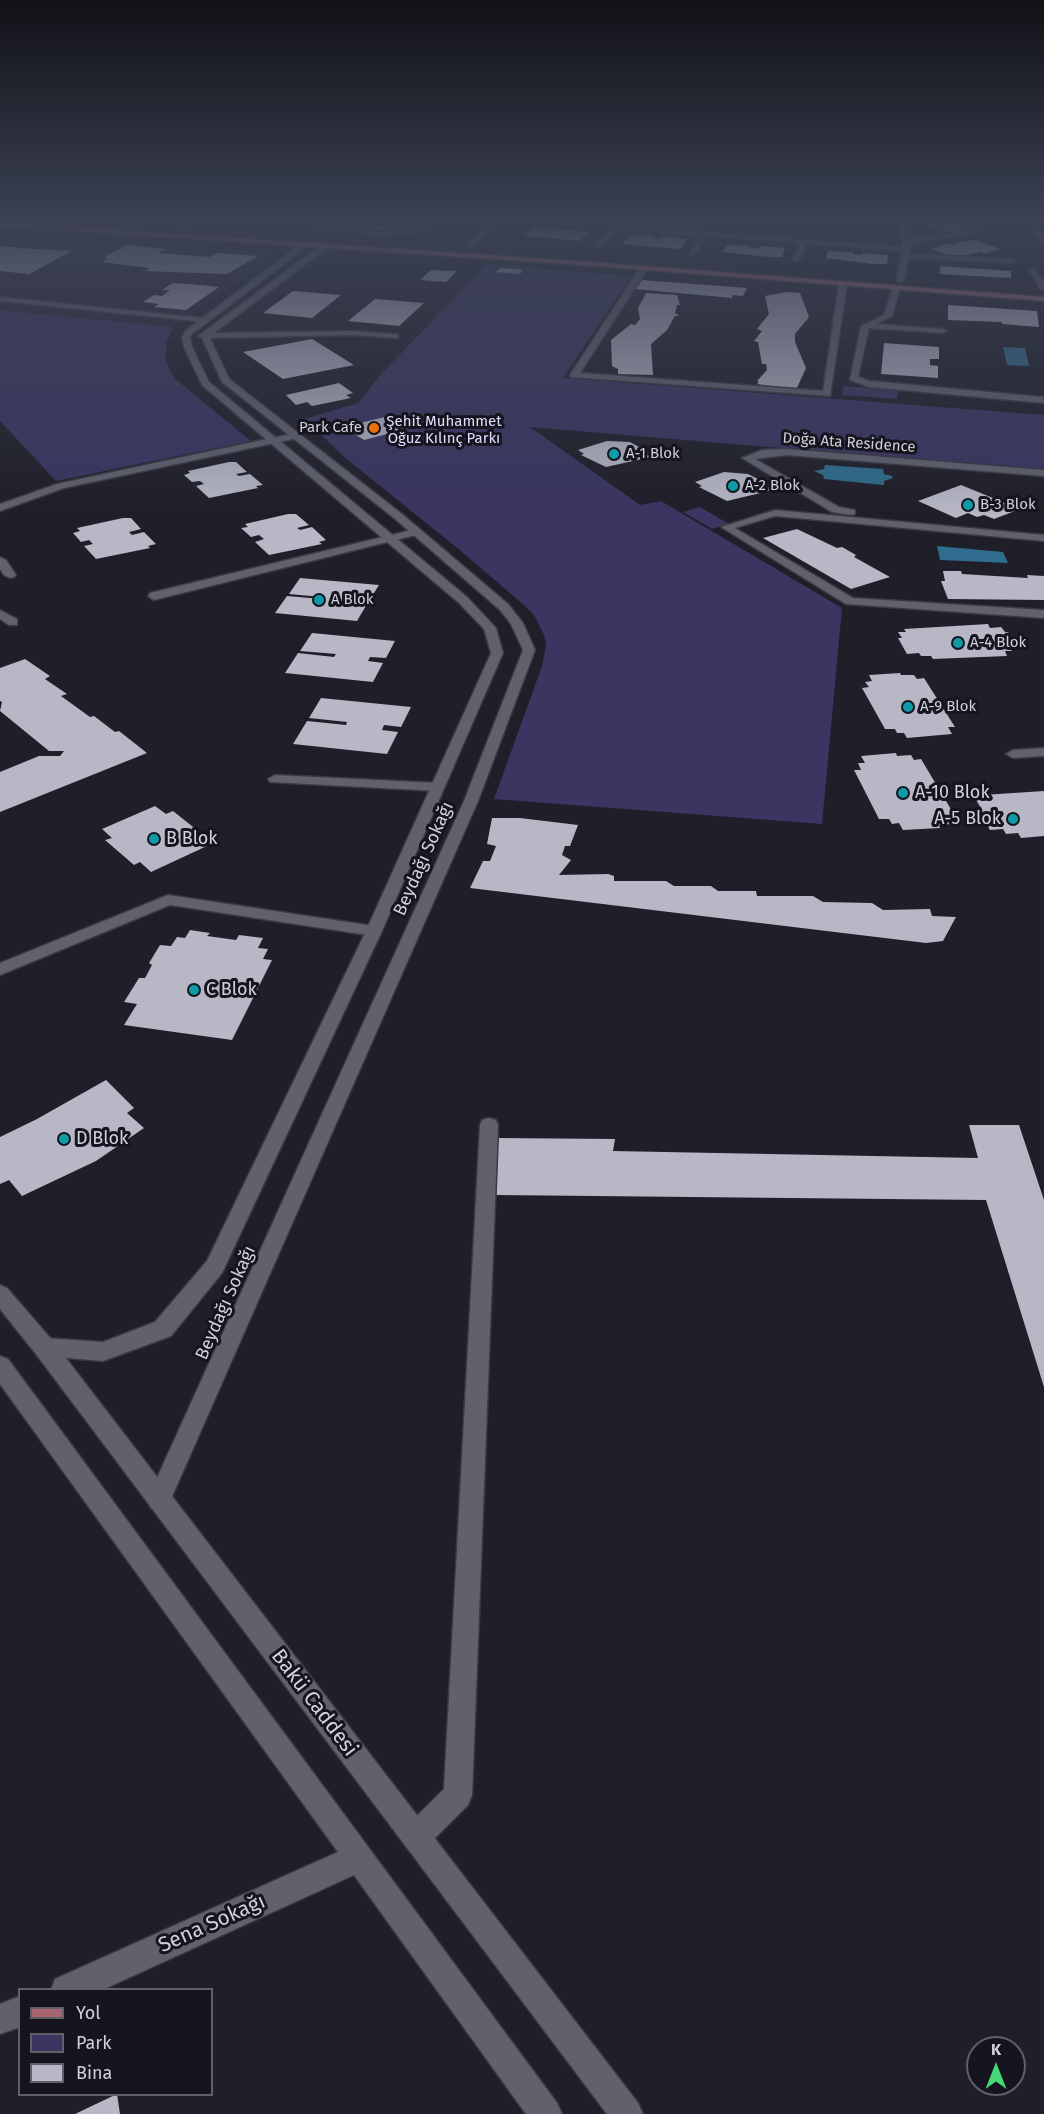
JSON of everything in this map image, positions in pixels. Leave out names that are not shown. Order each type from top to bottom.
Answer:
[{"type":"street","points":[[190,319],[204,320]]},
{"type":"street","points":[[207,335],[225,319]]},
{"type":"street","points":[[611,319],[574,375],[827,394],[838,319]]},
{"type":"street","points":[[865,326],[882,319]]},
{"type":"street","points":[[186,337],[204,320]]},
{"type":"street","points":[[865,326],[942,331]]},
{"type":"street","points":[[865,326],[853,378],[869,384],[1043,400]]},
{"type":"street","points":[[186,337],[352,333],[395,336]]},
{"type":"street","name":"Beydağı Sokağı","points":[[159,1500],[471,801],[529,650],[517,622],[504,607],[416,532],[225,380],[206,339],[207,335]]},
{"type":"street","name":"Beydağı Sokağı","points":[[44,1347],[103,1352],[163,1329],[215,1267],[374,932],[497,653],[490,628],[463,600],[205,383],[188,347],[186,337]]},
{"type":"street","points":[[0,508],[61,486],[295,436]]},
{"type":"street","name":"Doğa Ata Residence","points":[[1044,473],[787,452],[762,453],[747,458],[836,510],[1044,528]]},
{"type":"street","points":[[1044,538],[775,513],[726,527],[850,601],[1044,614]]},
{"type":"street","points":[[154,596],[416,532]]},
{"type":"street","points":[[0,560],[10,575]]},
{"type":"street","points":[[0,614],[13,622]]},
{"type":"street","points":[[1013,754],[1044,752]]},
{"type":"street","points":[[275,779],[438,787]]},
{"type":"street","points":[[0,969],[168,900],[374,932]]},
{"type":"street","points":[[416,1837],[458,1795],[489,1125]]},
{"type":"street","name":"Bakü Caddesi","points":[[0,1294],[44,1347],[627,2114]]},
{"type":"street","points":[[0,1366],[546,2114]]},
{"type":"street","name":"Sena Sokağı","points":[[68,1988],[358,1858]]},
{"type":"street","points":[[0,2019],[18,2012]]},
{"type":"shaded area","points":[[89,319],[186,319],[174,327]]},
{"type":"green space","points":[[0,319],[89,319],[174,327],[167,340],[165,360],[174,378],[251,441],[56,481],[0,421]]},
{"type":"green space","name":"Şehit Muhammet Oğuz Kılınç Parkı","points":[[434,319],[603,319],[563,378],[1044,415],[1044,470],[530,427],[640,505],[661,501],[842,608],[822,824],[494,799],[542,666],[546,645],[544,635],[534,615],[525,606],[349,461],[304,419],[358,403],[383,372]]},
{"type":"green space","points":[[844,386],[898,390],[897,399],[842,395]]},
{"type":"green space","points":[[700,507],[729,524],[712,529],[683,512]]},
{"type":"water","points":[[1003,347],[1025,348],[1029,366],[1007,365]]},
{"type":"water","points":[[825,465],[883,469],[884,474],[893,478],[884,481],[884,485],[824,479],[823,475],[814,471],[824,469]]},
{"type":"water","points":[[937,546],[1003,552],[1008,563],[940,560]]},
{"type":"building","points":[[351,319],[407,319],[399,326],[348,321]]},
{"type":"building","points":[[640,319],[673,319],[667,330],[651,344],[653,375],[618,374],[618,369],[612,366],[611,340],[631,324],[635,325]]},
{"type":"building","points":[[765,319],[808,319],[795,334],[795,342],[806,368],[796,390],[757,384],[767,370],[766,364],[762,364],[758,342],[754,341],[762,331],[757,329]]},
{"type":"building","points":[[1038,319],[1039,327],[1002,324],[1002,322],[948,320]]},
{"type":"building","points":[[312,339],[354,365],[283,379],[243,352]]},
{"type":"building","points":[[884,343],[939,347],[939,359],[930,359],[930,365],[938,366],[938,378],[881,374]]},
{"type":"building","points":[[339,383],[353,393],[346,395],[351,398],[312,406],[307,402],[296,405],[286,395]]},
{"type":"building","points":[[393,415],[414,427],[364,440],[344,427]]},
{"type":"building","name":"A-1 Blok","points":[[607,441],[630,442],[648,452],[644,453],[651,457],[606,467],[581,455],[584,454],[578,450]]},
{"type":"building","points":[[236,462],[247,472],[236,474],[239,476],[250,474],[263,485],[209,498],[196,486],[204,484],[200,481],[192,482],[184,475],[190,473],[188,471]]},
{"type":"building","name":"A-2 Blok","points":[[724,472],[748,474],[768,484],[764,485],[773,490],[727,501],[699,487],[702,486],[695,482]]},
{"type":"building","name":"B-3 Blok","points":[[961,485],[1020,509],[994,519],[984,515],[977,517],[968,513],[956,518],[918,501]]},
{"type":"building","name":"A Blok","points":[[296,514],[309,525],[297,528],[300,530],[312,527],[326,540],[319,542],[322,544],[269,555],[255,542],[264,539],[259,535],[251,537],[241,528],[248,527],[245,524]]},
{"type":"building","points":[[131,518],[141,529],[129,532],[132,535],[144,532],[156,544],[148,546],[150,548],[96,559],[84,546],[93,544],[89,540],[81,542],[73,533],[80,531],[77,528]]},
{"type":"building","points":[[797,529],[837,548],[842,547],[856,555],[854,557],[890,577],[851,589],[763,538]]},
{"type":"building","points":[[943,571],[1028,578],[1027,575],[1044,576],[1044,600],[948,599],[941,581],[945,581]]},
{"type":"building","name":"A Blok","points":[[300,578],[379,585],[369,601],[355,599],[352,603],[367,604],[357,621],[275,613],[287,596],[321,599],[322,597],[289,594]]},
{"type":"building","name":"A-4 Blok","points":[[988,624],[990,628],[1001,627],[1008,632],[1019,647],[1009,648],[1012,651],[1005,651],[1007,656],[933,659],[931,656],[921,656],[919,653],[907,654],[898,638],[902,638],[898,632],[906,632],[904,629]]},
{"type":"building","points":[[312,633],[395,641],[386,658],[370,657],[368,661],[383,663],[373,682],[285,673],[298,653],[334,657],[336,654],[300,651]]},
{"type":"building","points":[[25,659],[50,676],[45,679],[67,694],[61,696],[90,717],[94,716],[115,732],[119,731],[147,753],[0,812],[0,772],[39,756],[60,756],[64,751],[49,751],[0,711],[2,702],[0,701],[0,668]]},
{"type":"building","name":"A-9 Blok","points":[[900,673],[901,675],[914,675],[917,679],[924,678],[955,727],[948,727],[952,734],[907,738],[904,733],[897,733],[895,729],[885,729],[862,688],[869,687],[865,682],[872,681],[869,675]]},
{"type":"building","points":[[321,698],[411,707],[401,727],[384,725],[382,730],[398,732],[387,754],[293,744],[307,721],[346,725],[347,722],[309,718]]},
{"type":"building","name":"A-10 Blok","points":[[896,753],[897,756],[911,755],[914,760],[921,759],[955,816],[947,817],[952,824],[939,825],[940,828],[903,830],[899,823],[892,824],[889,819],[879,819],[854,770],[861,770],[858,763],[865,763],[861,756]]},
{"type":"building","name":"A-5 Blok","points":[[1044,791],[1044,836],[1021,838],[1018,833],[1006,834],[1003,829],[990,830],[977,808],[981,808],[976,800],[986,799],[983,795]]},
{"type":"building","name":"B Blok","points":[[155,806],[166,814],[173,811],[202,834],[197,838],[207,846],[151,872],[140,862],[134,865],[105,840],[112,838],[102,829]]},
{"type":"building","points":[[492,818],[520,818],[578,825],[570,846],[565,846],[562,855],[571,860],[559,875],[608,874],[614,876],[614,881],[666,881],[674,886],[711,886],[718,891],[756,891],[757,896],[813,896],[823,902],[872,903],[883,910],[930,909],[932,916],[956,917],[943,941],[926,943],[470,888],[483,861],[490,861],[496,846],[487,844]]},
{"type":"building","name":"C Blok","points":[[190,930],[210,933],[207,936],[236,940],[239,935],[263,938],[258,948],[268,949],[263,959],[272,960],[232,1040],[124,1025],[137,1004],[124,1002],[139,978],[145,978],[152,965],[149,963],[160,945],[171,946],[177,937],[185,938]]},
{"type":"building","name":"D Blok","points":[[106,1080],[134,1108],[127,1113],[144,1128],[96,1161],[22,1196],[9,1180],[0,1184],[0,1137]]},
{"type":"building","points":[[969,1125],[1019,1125],[1044,1200],[1044,1387],[986,1200],[496,1195],[497,1138],[615,1139],[613,1151],[978,1158]]},
{"type":"building","points":[[113,2096],[117,2096],[120,2114],[75,2114]]},
{"type":"place","name":"Park Cafe","points":[[374,428]]},
{"type":"place","name":"A-1 Blok","points":[[614,454]]},
{"type":"place","name":"A-2 Blok","points":[[733,486]]},
{"type":"place","name":"B-3 Blok","points":[[968,505]]},
{"type":"place","name":"A Blok","points":[[319,600]]},
{"type":"place","name":"A-4 Blok","points":[[958,643]]},
{"type":"place","name":"A-9 Blok","points":[[908,707]]},
{"type":"place","name":"A-10 Blok","points":[[903,793]]},
{"type":"place","name":"A-5 Blok","points":[[1013,819]]},
{"type":"place","name":"B Blok","points":[[154,839]]},
{"type":"place","name":"C Blok","points":[[194,990]]},
{"type":"place","name":"D Blok","points":[[64,1139]]}]
